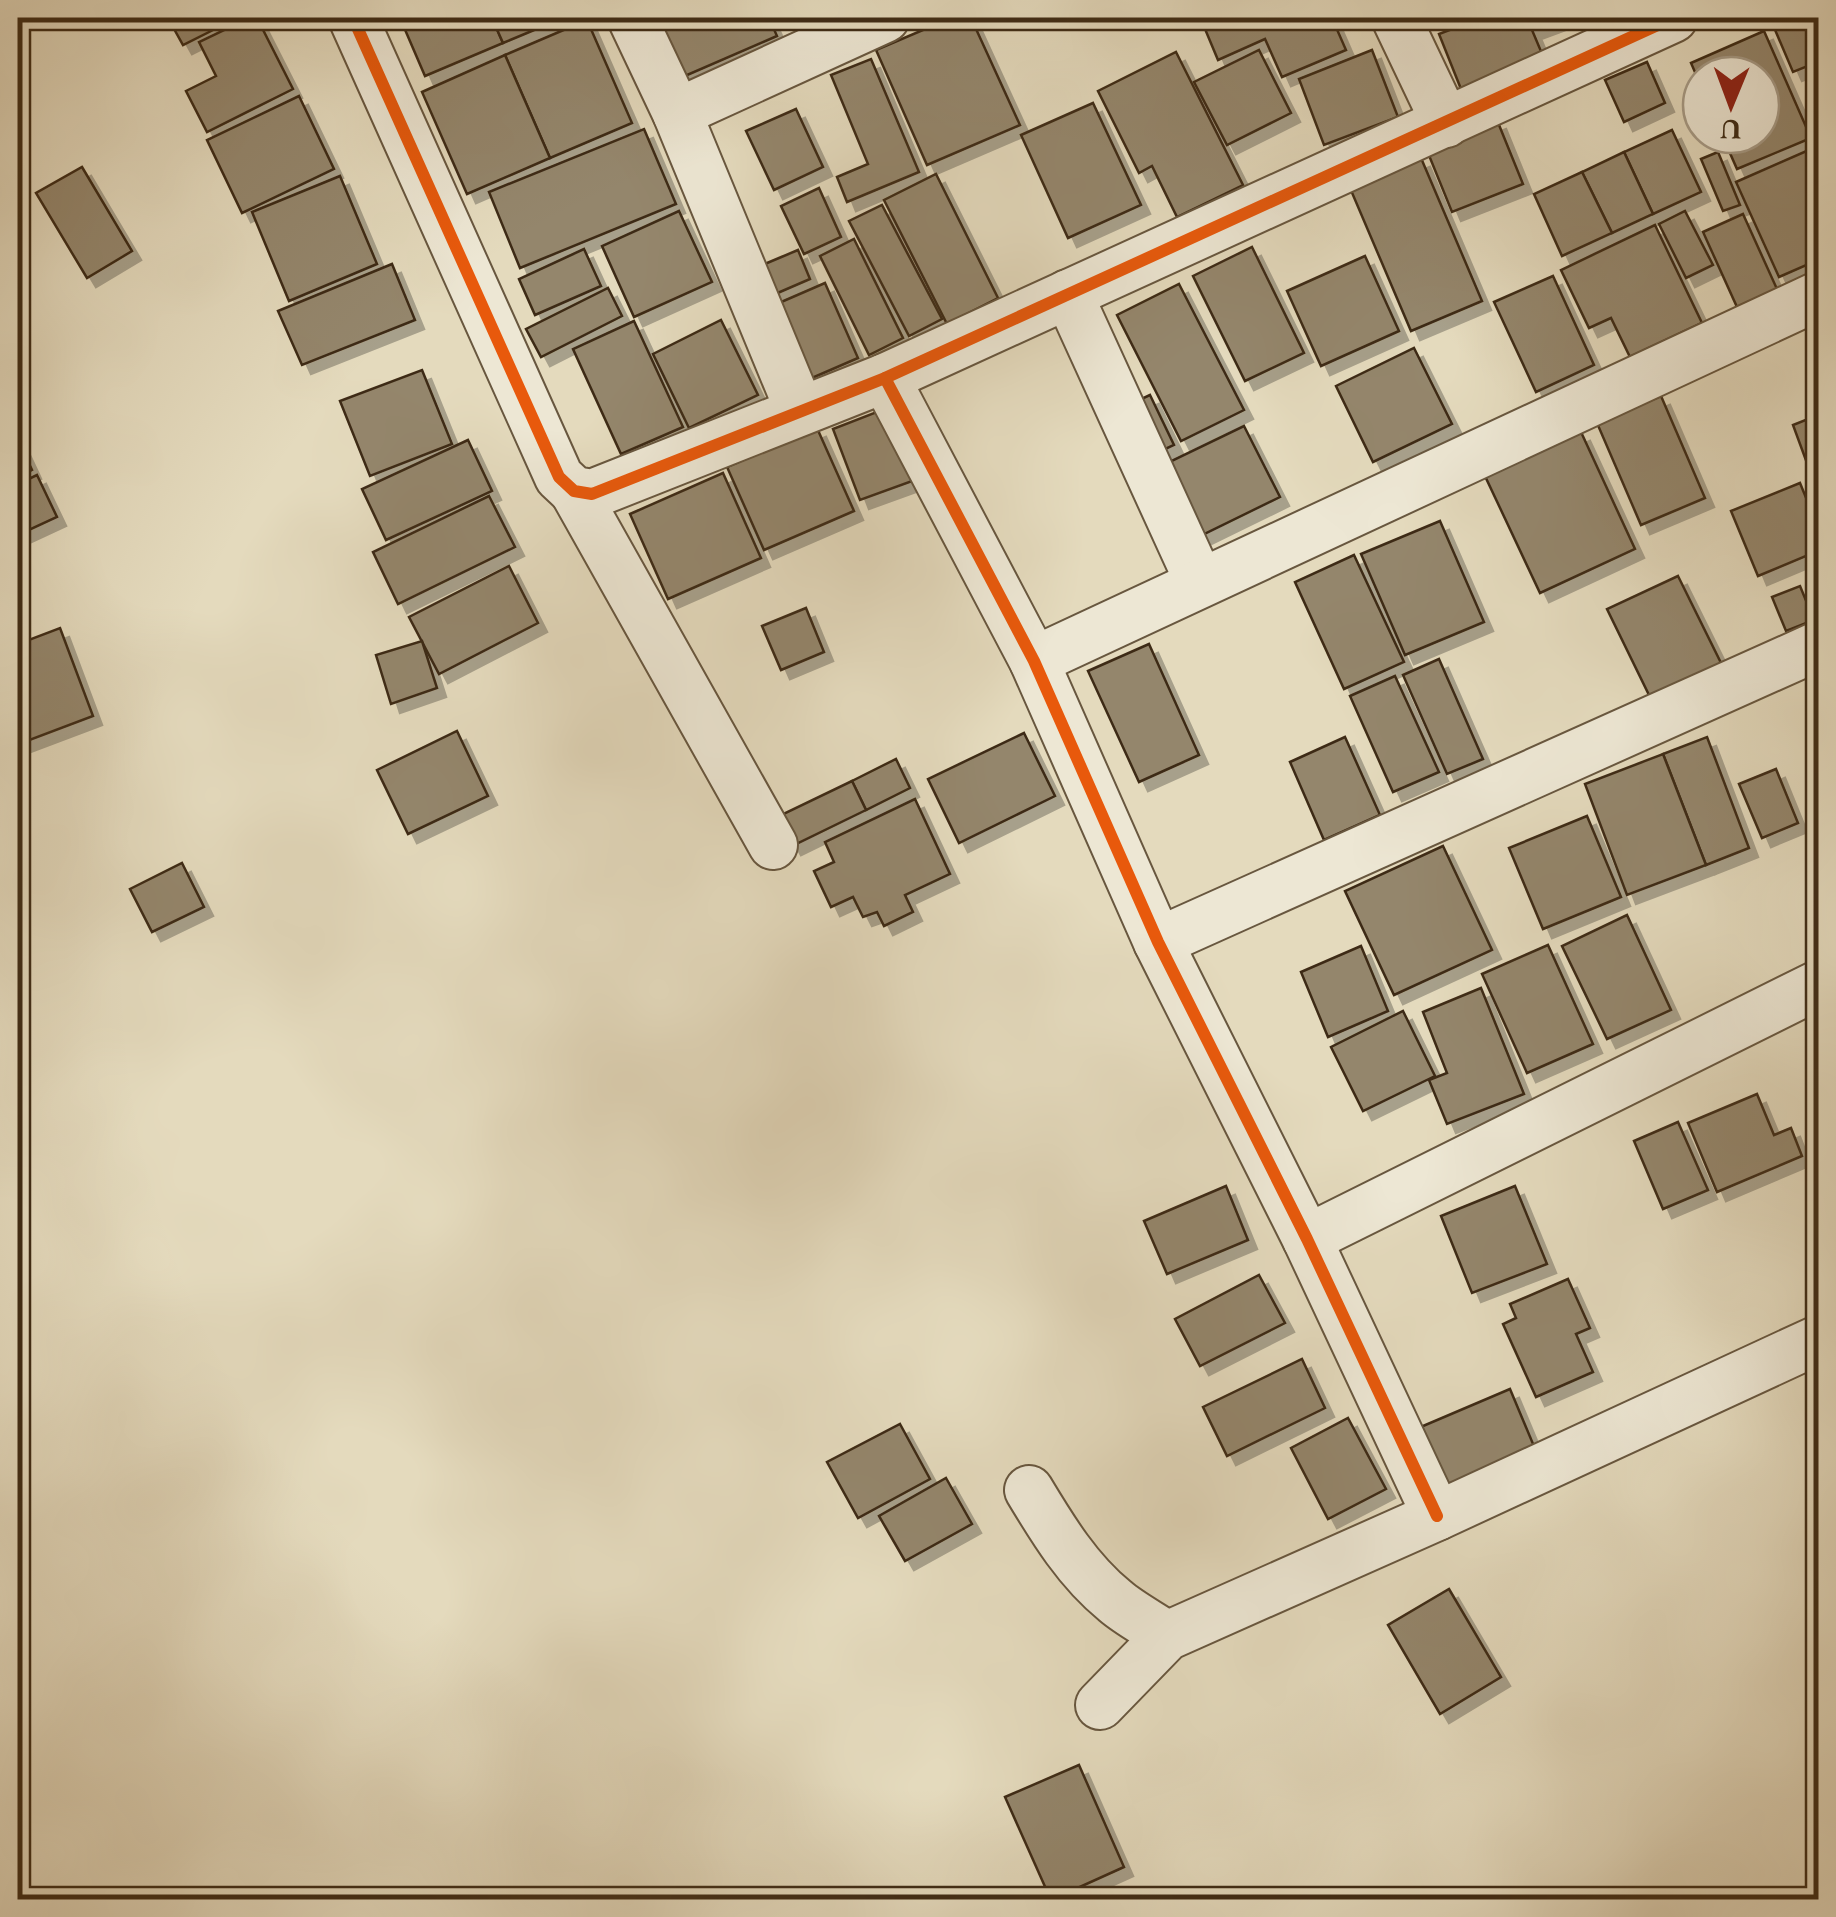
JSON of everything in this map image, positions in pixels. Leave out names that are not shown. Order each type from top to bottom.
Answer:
[{"type":"street","points":[[353,18],[560,477],[574,491],[772,844]]},
{"type":"street","points":[[632,18],[677,113],[800,412]]},
{"type":"street","points":[[677,113],[885,18]]},
{"type":"street","points":[[1396,18],[1446,123]]},
{"type":"street","points":[[574,491],[592,494],[885,378],[1674,18]]},
{"type":"street","points":[[1068,294],[1200,583]]},
{"type":"street","points":[[1034,661],[1818,296]]},
{"type":"street","points":[[885,378],[1034,661],[1158,942],[1308,1239],[1437,1516]]},
{"type":"street","points":[[1158,942],[1818,646]]},
{"type":"street","points":[[1308,1239],[1818,985]]},
{"type":"street","points":[[1100,1705],[1166,1636],[1818,1340]]},
{"type":"street","points":[[1029,1490],[1055,1534],[1114,1601],[1166,1636]]},
{"type":"building","points":[[168,18],[237,18],[183,45]]},
{"type":"building","points":[[249,18],[257,18],[293,89],[207,132],[186,91],[216,76],[199,42]]},
{"type":"building","points":[[400,18],[492,18],[503,43],[425,76]]},
{"type":"building","points":[[492,18],[563,18],[503,43]]},
{"type":"building","points":[[642,18],[769,18],[777,36],[671,82]]},
{"type":"building","points":[[951,18],[971,18],[1020,125],[927,165],[876,50]]},
{"type":"building","points":[[1232,18],[1332,18],[1346,50],[1282,77],[1265,39],[1218,60],[1205,29]]},
{"type":"building","points":[[1481,18],[1559,20],[1532,30],[1543,56],[1461,89],[1439,34]]},
{"type":"building","points":[[1770,18],[1818,18],[1818,62],[1793,72]]},
{"type":"building","points":[[587,20],[632,123],[550,158],[505,55]]},
{"type":"building","points":[[1764,31],[1775,55],[1709,55]]},
{"type":"building","points":[[1259,50],[1291,113],[1227,145],[1194,82]]},
{"type":"building","points":[[1372,50],[1398,117],[1324,145],[1299,79]]},
{"type":"building","points":[[1176,52],[1243,185],[1177,217],[1152,166],[1139,173],[1098,91]]},
{"type":"building","points":[[505,55],[550,158],[467,194],[422,92]]},
{"type":"building","points":[[871,59],[919,172],[847,202],[837,177],[868,164],[831,75]]},
{"type":"building","points":[[1647,62],[1665,103],[1624,122],[1605,80]]},
{"type":"building","points":[[1781,70],[1811,138],[1781,151]]},
{"type":"building","points":[[299,96],[334,169],[242,213],[207,140]]},
{"type":"building","points":[[1093,103],[1141,205],[1068,238],[1021,135]]},
{"type":"building","points":[[796,109],[823,167],[774,190],[746,131]]},
{"type":"building","points":[[1497,120],[1523,184],[1452,212],[1426,148]]},
{"type":"building","points":[[644,129],[676,204],[520,268],[489,192]]},
{"type":"building","points":[[1672,130],[1701,192],[1653,214],[1624,152]]},
{"type":"building","points":[[1818,146],[1818,260],[1779,277],[1736,182]]},
{"type":"building","points":[[1624,152],[1653,214],[1612,233],[1582,172]]},
{"type":"building","points":[[1719,155],[1740,205],[1723,211],[1701,159]]},
{"type":"building","points":[[1731,155],[1770,155],[1737,169]]},
{"type":"building","points":[[1421,158],[1482,301],[1411,331],[1350,188]]},
{"type":"building","points":[[82,167],[132,251],[87,278],[36,193]]},
{"type":"building","points":[[1582,172],[1612,233],[1562,256],[1534,194]]},
{"type":"building","points":[[936,174],[998,298],[947,324],[884,200]]},
{"type":"building","points":[[340,176],[377,264],[289,301],[252,212]]},
{"type":"building","points":[[819,188],[841,237],[804,254],[781,206]]},
{"type":"building","points":[[882,205],[942,319],[909,336],[849,221]]},
{"type":"building","points":[[679,211],[712,282],[634,317],[602,246]]},
{"type":"building","points":[[1685,211],[1713,265],[1686,278],[1659,224]]},
{"type":"building","points":[[1743,214],[1777,289],[1737,307],[1703,232]]},
{"type":"building","points":[[1655,225],[1702,323],[1630,357],[1611,318],[1589,328],[1561,270]]},
{"type":"building","points":[[854,239],[903,338],[869,355],[820,256]]},
{"type":"building","points":[[1252,247],[1304,353],[1245,381],[1193,276]]},
{"type":"building","points":[[584,249],[601,286],[535,315],[519,279]]},
{"type":"building","points":[[798,250],[810,279],[773,295],[760,266]]},
{"type":"building","points":[[1365,256],[1399,331],[1321,366],[1287,291]]},
{"type":"building","points":[[392,264],[415,320],[302,365],[278,311]]},
{"type":"building","points":[[1553,276],[1594,365],[1536,392],[1494,302]]},
{"type":"building","points":[[825,283],[858,358],[805,381],[772,306]]},
{"type":"building","points":[[1179,284],[1244,410],[1181,441],[1117,315]]},
{"type":"building","points":[[608,288],[622,316],[541,357],[526,329]]},
{"type":"building","points":[[721,320],[758,395],[689,428],[653,354]]},
{"type":"building","points":[[634,321],[683,427],[621,454],[573,349]]},
{"type":"building","points":[[1414,348],[1452,424],[1373,462],[1336,386]]},
{"type":"building","points":[[422,370],[452,444],[370,476],[340,401]]},
{"type":"building","points":[[1150,395],[1174,445],[1148,457],[1124,407]]},
{"type":"building","points":[[1661,396],[1705,498],[1641,525],[1597,423]]},
{"type":"building","points":[[887,408],[915,480],[860,500],[833,429]]},
{"type":"building","points":[[1818,415],[1818,493],[1793,425]]},
{"type":"building","points":[[1244,426],[1280,497],[1196,538],[1161,466]]},
{"type":"building","points":[[817,428],[854,511],[764,550],[727,467]]},
{"type":"building","points":[[1581,432],[1635,549],[1540,593],[1485,476]]},
{"type":"building","points":[[18,440],[32,470],[18,477]]},
{"type":"building","points":[[468,440],[492,491],[386,540],[362,489]]},
{"type":"building","points":[[723,473],[761,558],[668,599],[630,514]]},
{"type":"building","points":[[37,475],[57,517],[18,535],[18,484]]},
{"type":"building","points":[[1800,483],[1818,527],[1818,551],[1758,576],[1731,511]]},
{"type":"building","points":[[489,496],[515,547],[398,604],[373,552]]},
{"type":"building","points":[[1440,521],[1484,622],[1405,655],[1361,554]]},
{"type":"building","points":[[1354,555],[1404,662],[1344,689],[1295,582]]},
{"type":"building","points":[[509,566],[538,623],[439,674],[409,617]]},
{"type":"building","points":[[1678,576],[1721,663],[1650,697],[1607,609]]},
{"type":"building","points":[[1800,586],[1814,620],[1786,631],[1772,597]]},
{"type":"building","points":[[806,608],[824,652],[781,670],[762,626]]},
{"type":"building","points":[[60,628],[93,716],[19,744],[18,644]]},
{"type":"building","points":[[422,641],[437,688],[391,704],[376,655]]},
{"type":"building","points":[[1149,644],[1199,755],[1139,782],[1088,671]]},
{"type":"building","points":[[1439,659],[1483,759],[1447,774],[1403,675]]},
{"type":"building","points":[[1395,676],[1439,772],[1393,792],[1350,696]]},
{"type":"building","points":[[457,731],[488,796],[408,834],[377,770]]},
{"type":"building","points":[[1024,733],[1055,796],[959,843],[928,779]]},
{"type":"building","points":[[1345,737],[1380,815],[1324,840],[1290,762]]},
{"type":"building","points":[[1707,737],[1749,848],[1706,865],[1663,754]]},
{"type":"building","points":[[1663,754],[1706,865],[1627,895],[1585,784]]},
{"type":"building","points":[[896,759],[910,788],[866,810],[852,781]]},
{"type":"building","points":[[1776,769],[1798,823],[1762,838],[1739,784]]},
{"type":"building","points":[[852,781],[866,810],[792,846],[777,817]]},
{"type":"building","points":[[915,799],[950,874],[905,895],[913,912],[884,926],[877,912],[863,917],[853,897],[831,907],[814,871],[834,862],[825,842]]},
{"type":"building","points":[[1587,816],[1621,897],[1543,929],[1509,848]]},
{"type":"building","points":[[1443,846],[1492,950],[1394,995],[1345,891]]},
{"type":"building","points":[[182,863],[204,907],[152,932],[130,889]]},
{"type":"building","points":[[1627,915],[1671,1010],[1607,1039],[1562,946]]},
{"type":"building","points":[[1548,945],[1593,1044],[1527,1073],[1482,974]]},
{"type":"building","points":[[1361,946],[1388,1011],[1328,1037],[1301,972]]},
{"type":"building","points":[[1481,988],[1524,1094],[1447,1124],[1429,1080],[1447,1073],[1423,1012]]},
{"type":"building","points":[[1403,1011],[1435,1076],[1363,1111],[1331,1047]]},
{"type":"building","points":[[1757,1094],[1774,1135],[1791,1128],[1802,1156],[1717,1192],[1688,1123]]},
{"type":"building","points":[[1678,1122],[1708,1190],[1663,1209],[1634,1141]]},
{"type":"building","points":[[1226,1186],[1248,1240],[1167,1274],[1144,1221]]},
{"type":"building","points":[[1515,1186],[1547,1264],[1472,1293],[1441,1216]]},
{"type":"building","points":[[1259,1275],[1285,1323],[1200,1366],[1175,1319]]},
{"type":"building","points":[[1568,1279],[1590,1328],[1576,1334],[1593,1372],[1536,1397],[1503,1324],[1516,1318],[1510,1304]]},
{"type":"building","points":[[1302,1359],[1325,1408],[1227,1456],[1203,1407]]},
{"type":"building","points":[[1510,1389],[1536,1451],[1442,1490],[1416,1429]]},
{"type":"building","points":[[1348,1418],[1386,1489],[1328,1519],[1291,1448]]},
{"type":"building","points":[[900,1424],[930,1479],[858,1518],[827,1462]]},
{"type":"building","points":[[946,1478],[972,1524],[905,1561],[879,1516]]},
{"type":"building","points":[[1449,1589],[1501,1677],[1440,1714],[1388,1625]]},
{"type":"building","points":[[1079,1765],[1124,1867],[1051,1900],[1005,1797]]},
{"type":"cycle path","points":[[353,18],[559,477],[574,491],[592,494],[885,378],[1673,18]]},
{"type":"cycle path","points":[[885,378],[1034,661],[1158,942],[1307,1239],[1437,1516]]}]
